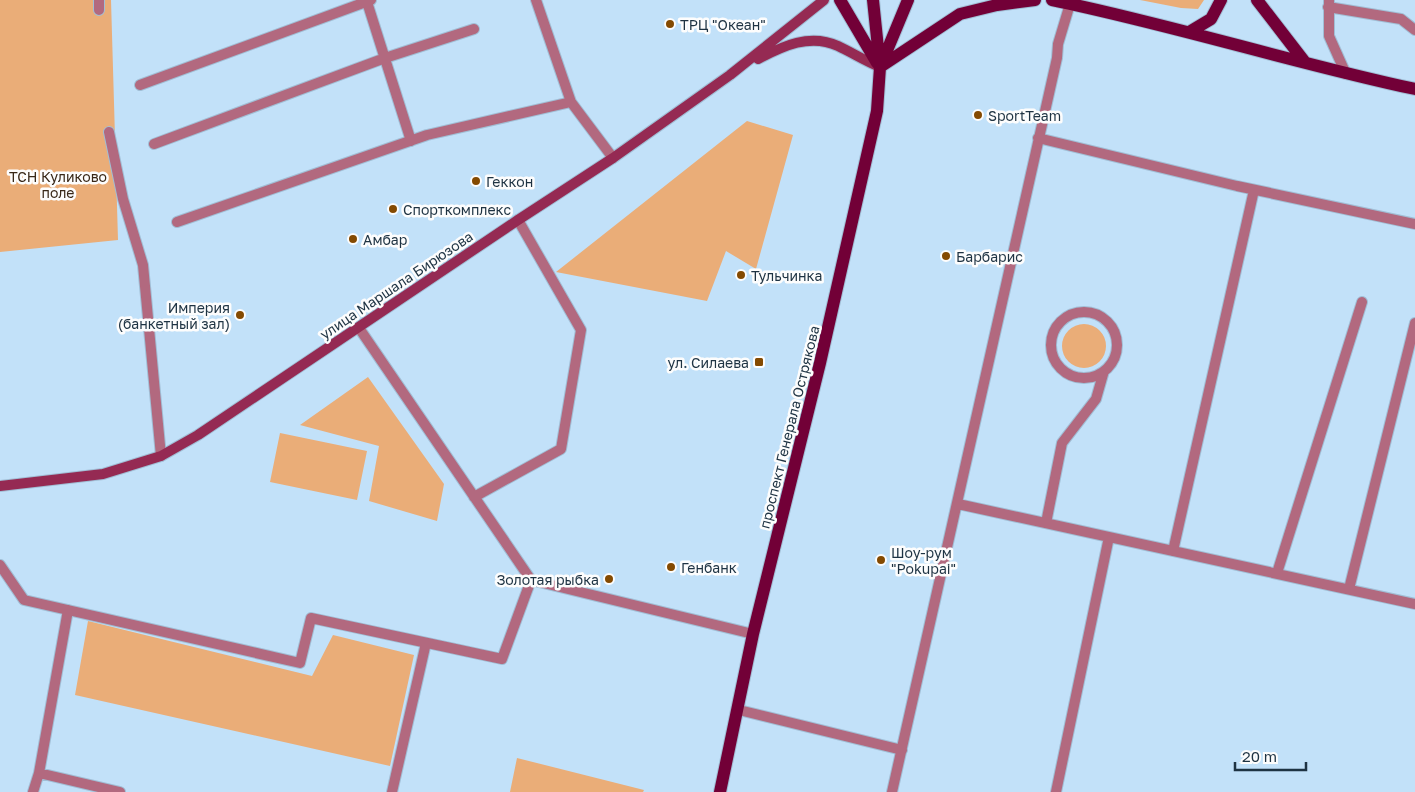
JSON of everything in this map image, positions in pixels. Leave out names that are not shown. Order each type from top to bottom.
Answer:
[{"type":"main road","name":"улица Маршала Бирюзова","points":[[0,486],[103,474],[161,456],[198,435],[613,158],[730,75],[824,0]]},
{"type":"main road","points":[[840,0],[880,67]]},
{"type":"main road","name":"проспект Генерала Острякова","points":[[720,792],[739,710],[753,634],[820,363],[876,111],[880,67],[872,0]]},
{"type":"main road","name":"проспект Генерала Острякова","points":[[880,67],[908,0]]},
{"type":"main road","points":[[880,67],[960,14],[997,4],[1035,0]]},
{"type":"main road","points":[[1052,0],[1191,31],[1346,74],[1415,89]]},
{"type":"main road","points":[[1191,31],[1211,19],[1221,0]]},
{"type":"main road","points":[[1257,0],[1304,61]]},
{"type":"main road","points":[[730,75],[775,50],[795,42],[817,41],[838,46],[856,57],[880,67]]},
{"type":"street","points":[[536,0],[571,102],[613,158]]},
{"type":"street","points":[[811,11],[814,0]]},
{"type":"street","points":[[140,85],[369,1],[411,140]]},
{"type":"street","points":[[892,792],[1057,58],[1058,44],[1070,4]]},
{"type":"street","points":[[1346,74],[1329,36],[1329,4],[1401,19],[1415,30]]},
{"type":"street","points":[[154,144],[385,58],[474,29]]},
{"type":"street","points":[[177,222],[427,135],[571,102]]},
{"type":"street","points":[[110,132],[123,199],[143,265],[161,456]]},
{"type":"street","points":[[1038,138],[1254,190],[1415,224]]},
{"type":"street","points":[[1173,551],[1254,190]]},
{"type":"street","points":[[474,497],[561,449],[581,330],[518,220]]},
{"type":"street","points":[[1277,573],[1362,302]]},
{"type":"street","points":[[1046,523],[1062,443],[1096,399],[1104,371],[1116,353],[1117,342],[1114,332],[1100,316],[1090,312],[1068,315],[1054,331],[1051,342],[1051,352],[1056,363],[1063,371],[1073,376],[1095,376],[1104,371]]},
{"type":"street","points":[[1349,589],[1415,323]]},
{"type":"street","points":[[359,328],[531,580],[753,634]]},
{"type":"street","points":[[958,504],[1415,604]]},
{"type":"street","points":[[1056,792],[1109,537]]},
{"type":"street","points":[[0,565],[24,600],[300,663],[311,618],[502,659],[531,580]]},
{"type":"street","points":[[33,792],[39,773],[68,610]]},
{"type":"street","points":[[392,792],[426,643]]},
{"type":"street","points":[[739,710],[902,750]]},
{"type":"street","points":[[39,773],[120,792]]},
{"type":"green space","name":"ТСН Куликово поле","points":[[0,0],[111,0],[118,240],[0,252]]},
{"type":"green space","points":[[1140,0],[1204,0],[1198,9],[1181,8]]},
{"type":"green space","points":[[747,121],[793,135],[756,269],[726,251],[707,301],[556,272]]},
{"type":"green space","points":[[1088,324],[1100,330],[1105,338],[1105,354],[1100,362],[1092,367],[1080,368],[1068,362],[1063,354],[1062,342],[1068,330],[1076,325]]},
{"type":"green space","points":[[368,377],[444,484],[437,521],[369,501],[379,446],[300,425]]},
{"type":"green space","points":[[280,433],[367,451],[357,500],[270,482]]},
{"type":"green space","points":[[88,621],[312,676],[333,635],[414,655],[390,766],[75,695]]},
{"type":"green space","points":[[517,758],[644,790],[643,792],[510,792]]},
{"type":"place","name":"ТРЦ \"Океан\"","points":[[670,24]]},
{"type":"place","name":"SportTeam","points":[[978,115]]},
{"type":"place","name":"Геккон","points":[[476,181]]},
{"type":"place","name":"Спорткомплекс","points":[[393,209]]},
{"type":"place","name":"Амбар","points":[[353,239]]},
{"type":"place","name":"Барбарис","points":[[946,256]]},
{"type":"place","name":"Тульчинка","points":[[741,275]]},
{"type":"place","name":"Империя (банкетный зал)","points":[[240,315]]},
{"type":"place","name":"ул. Силаева","points":[[759,362]]},
{"type":"place","name":"Шоу-рум \"Pokupai\"","points":[[881,560]]},
{"type":"place","name":"Генбанк","points":[[671,567]]},
{"type":"place","name":"Золотая рыбка","points":[[609,579]]}]
